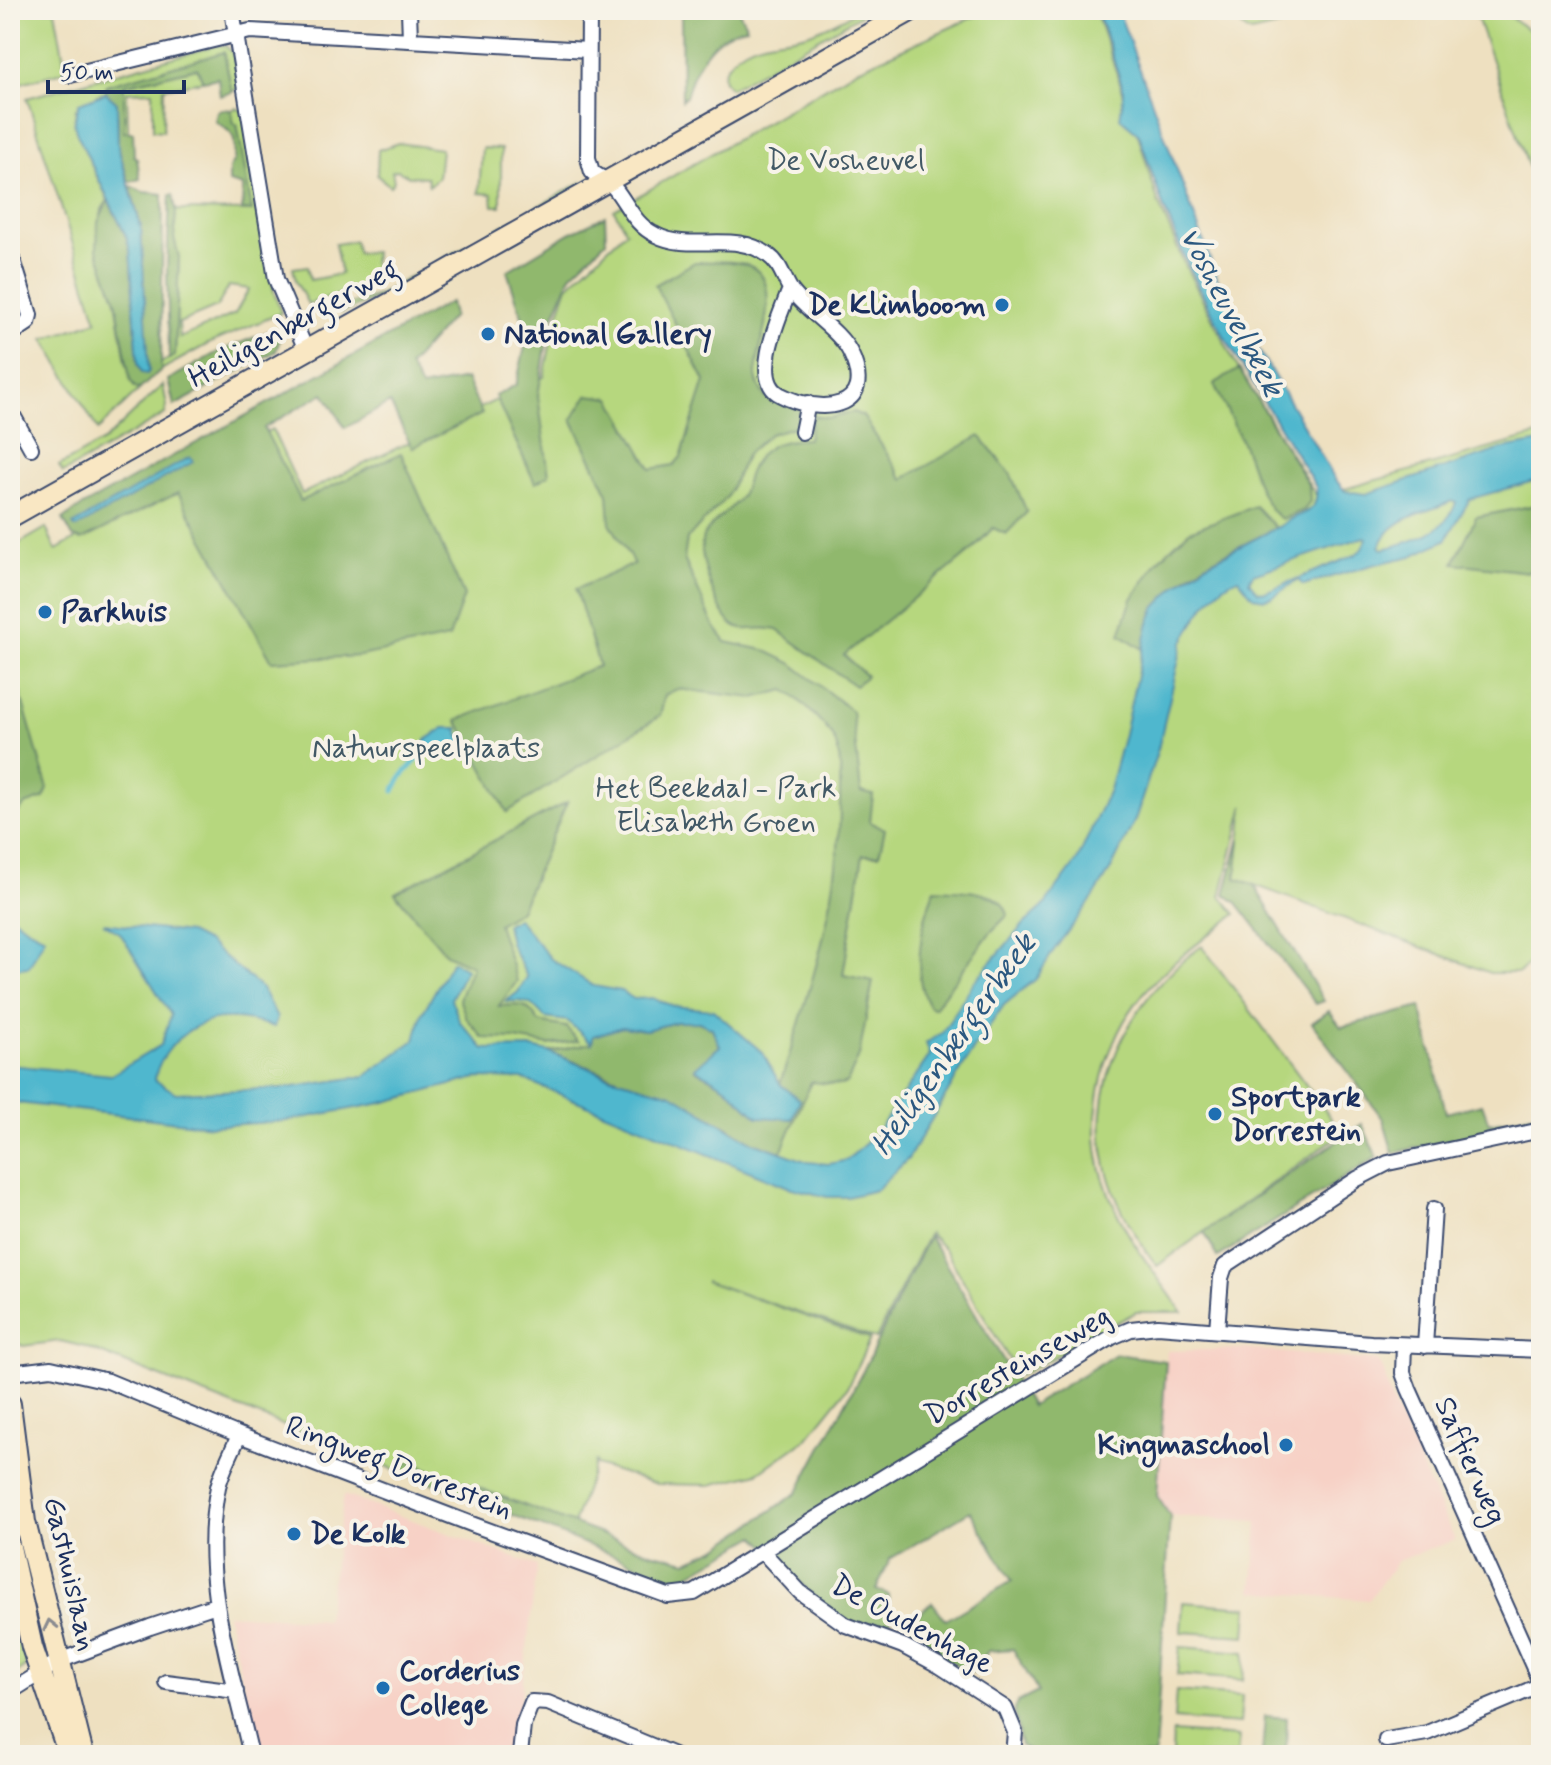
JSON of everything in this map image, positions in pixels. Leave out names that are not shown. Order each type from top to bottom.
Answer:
[{"type":"main road","name":"Heiligenbergerweg","points":[[10,517],[912,10]]},
{"type":"main road","name":"Gasthuislaan","points":[[10,1404],[25,1522],[83,1755]]},
{"type":"main road","name":"Gasthuislaan","points":[[10,1547],[40,1674],[69,1755]]},
{"type":"street","points":[[232,10],[276,279],[306,350]]},
{"type":"street","points":[[409,10],[410,39]]},
{"type":"street","points":[[589,10],[588,158],[592,172],[615,187],[639,223],[656,235],[682,243],[735,243],[759,249],[776,262],[790,289],[847,347],[858,373],[855,390],[844,403],[828,407],[776,392],[766,375],[776,328],[790,289]]},
{"type":"street","points":[[70,75],[250,31],[588,50]]},
{"type":"street","points":[[10,250],[30,315],[28,323],[10,335]]},
{"type":"street","points":[[802,432],[808,403]]},
{"type":"street","points":[[11,415],[31,448]]},
{"type":"street","points":[[1217,1330],[1221,1278],[1225,1266],[1357,1179],[1388,1163],[1541,1130]]},
{"type":"street","points":[[1425,1346],[1434,1209]]},
{"type":"street","name":"Dorresteinseweg","points":[[762,1551],[1119,1334],[1149,1326],[1404,1345],[1541,1350]]},
{"type":"street","name":"Saffierweg","points":[[1386,1740],[1427,1733],[1541,1684],[1409,1389],[1403,1373],[1404,1345]]},
{"type":"street","name":"Ringweg Dorrestein","points":[[10,1373],[51,1368],[95,1377],[239,1435],[668,1596],[694,1593],[762,1551]]},
{"type":"street","points":[[239,1435],[218,1486],[212,1548],[216,1605],[251,1755]]},
{"type":"street","name":"De Oudenhage","points":[[762,1551],[800,1592],[846,1625],[903,1646],[1005,1708],[1015,1732],[1013,1755]]},
{"type":"street","points":[[10,1692],[59,1661],[216,1605]]},
{"type":"street","points":[[166,1682],[236,1691]]},
{"type":"street","points":[[520,1755],[523,1725],[532,1702],[548,1703],[674,1755]]},
{"type":"shaded area","name":"Kingmaschool","points":[[1245,1349],[1377,1361],[1384,1370],[1389,1394],[1455,1540],[1397,1561],[1369,1600],[1252,1591],[1258,1521],[1170,1516],[1157,1497],[1167,1351]]},
{"type":"shaded area","name":"Corderius College","points":[[344,1495],[537,1566],[514,1755],[260,1755],[227,1614],[326,1620]]},
{"type":"green space","points":[[10,10],[55,10],[66,71],[10,86]]},
{"type":"green space","points":[[681,10],[738,10],[747,27],[735,30],[714,44],[700,63],[682,100]]},
{"type":"green space","points":[[859,10],[869,10],[737,85],[730,88],[724,80],[727,66],[743,50],[763,42],[807,34]]},
{"type":"green space","name":"Het Beekdal - Park Elisabeth Groen","points":[[989,10],[1095,10],[1158,202],[1184,263],[1234,361],[1315,494],[1348,488],[1541,434],[1541,952],[1519,973],[1490,973],[1236,878],[1244,805],[1221,896],[1236,914],[1165,971],[1130,1011],[1109,1054],[1098,1100],[1097,1147],[1111,1199],[1137,1248],[1182,1312],[1136,1312],[1019,1376],[946,1251],[929,1233],[876,1339],[705,1281],[870,1339],[847,1388],[806,1439],[758,1473],[710,1485],[657,1484],[596,1465],[596,1460],[570,1533],[391,1468],[85,1347],[60,1341],[23,1346],[11,1340],[10,549],[46,528],[56,550],[272,429],[302,494],[544,377],[553,330],[568,286],[626,231],[614,210],[858,69]]},
{"type":"green space","points":[[1245,10],[1299,10],[1298,22],[1251,33],[1242,27]]},
{"type":"green space","points":[[1470,10],[1501,10],[1541,39],[1541,203],[1478,20]]},
{"type":"green space","points":[[218,45],[226,46],[233,54],[239,87],[232,92],[224,53],[106,85],[106,93],[76,108],[74,123],[77,134],[108,200],[102,209],[97,249],[116,300],[126,362],[135,388],[140,389],[98,430],[44,339],[97,321],[27,98]]},
{"type":"green space","points":[[224,52],[232,92],[220,96],[218,78],[203,81],[197,68],[124,85],[124,132],[133,132],[134,156],[140,179],[129,182],[118,143],[117,109],[106,93],[106,85]]},
{"type":"green space","points":[[197,68],[203,81],[164,88],[163,131],[153,130],[153,91],[127,92],[128,132],[124,132],[124,85]]},
{"type":"green space","points":[[221,109],[231,110],[234,124],[237,124],[252,211],[242,210],[243,186],[229,182],[229,168],[234,161],[234,141],[227,129],[215,121]]},
{"type":"green space","points":[[231,110],[243,111],[274,292],[281,313],[208,344],[161,370],[161,363],[175,355],[179,257],[174,238],[176,210],[251,211],[237,124],[234,124]],"holes":[[[229,286],[249,289],[235,314],[180,338],[179,323],[217,307]]]},
{"type":"green space","points":[[398,143],[441,149],[438,177],[429,186],[427,177],[409,176],[398,170],[392,171],[394,181],[390,186],[377,175],[378,150]]},
{"type":"green space","points":[[482,148],[501,149],[501,206],[493,206],[492,194],[479,193]]},
{"type":"green space","points":[[582,182],[584,185],[390,293],[341,313],[341,307],[378,295]]},
{"type":"green space","points":[[130,186],[143,192],[163,194],[161,370],[140,389],[135,388],[130,380],[116,300],[97,249],[98,222],[108,200],[130,250],[138,363],[142,373],[148,373],[141,227]]},
{"type":"green space","points":[[170,195],[173,195],[176,210],[174,238],[179,257],[175,356],[169,359],[167,269]]},
{"type":"green space","points":[[605,216],[606,241],[571,275],[549,327],[538,396],[549,475],[535,483],[495,396],[516,385],[528,334],[507,271]]},
{"type":"green space","points":[[354,241],[358,253],[374,252],[372,285],[308,304],[296,282],[293,268],[307,266],[310,280],[341,274],[335,244]]},
{"type":"green space","points":[[695,262],[739,263],[752,267],[761,275],[768,301],[756,380],[765,397],[801,407],[797,426],[770,434],[747,454],[727,497],[687,539],[684,559],[714,626],[726,642],[764,650],[791,663],[852,711],[861,792],[873,795],[870,822],[885,829],[879,855],[863,855],[843,975],[873,981],[859,1056],[847,1083],[811,1082],[781,1152],[750,1141],[725,1125],[630,1083],[549,1052],[592,1043],[593,1036],[622,1027],[646,1030],[676,1022],[699,1022],[712,1028],[720,1046],[695,1069],[726,1087],[758,1117],[799,1100],[780,1084],[822,943],[835,872],[840,769],[837,749],[827,729],[785,690],[754,698],[677,689],[665,695],[660,716],[507,812],[457,720],[599,666],[576,589],[634,564],[610,523],[608,494],[572,419],[588,395],[611,398],[651,469],[674,465],[681,457],[705,381],[655,285]]},
{"type":"green space","points":[[450,302],[453,316],[409,366],[421,388],[466,379],[482,414],[412,448],[390,403],[345,428],[324,393],[264,428],[301,501],[401,453],[464,596],[449,638],[360,656],[272,661],[178,493],[82,540],[73,537],[63,519],[81,507]]},
{"type":"green space","points":[[285,325],[276,351],[174,406],[168,380],[218,352]]},
{"type":"green space","points":[[1239,369],[1309,486],[1310,501],[1304,510],[1282,519],[1264,497],[1214,384]]},
{"type":"green space","points":[[163,385],[167,406],[165,414],[63,473],[59,466],[105,440]]},
{"type":"green space","points":[[853,412],[863,416],[903,479],[980,436],[1011,475],[1027,512],[1006,534],[993,528],[971,551],[844,655],[866,676],[855,686],[777,630],[740,629],[729,622],[710,585],[702,545],[709,528],[743,492],[758,456],[780,443],[808,439],[813,416],[830,418]]},
{"type":"green space","points":[[1541,504],[1541,569],[1528,572],[1454,563],[1476,517]]},
{"type":"green space","points":[[1255,506],[1276,528],[1211,561],[1176,587],[1162,603],[1143,649],[1120,634],[1132,599],[1158,561],[1175,544],[1189,531]]},
{"type":"green space","points":[[19,689],[48,789],[44,798],[25,805],[10,820],[10,694]]},
{"type":"green space","points":[[567,802],[520,910],[498,924],[517,981],[499,1006],[526,1007],[539,1022],[566,1027],[578,1041],[549,1045],[483,1038],[467,1019],[459,999],[472,966],[446,954],[395,893]]},
{"type":"green space","points":[[1240,838],[1236,878],[1254,885],[1324,1001],[1316,1004],[1237,903],[1225,894]]},
{"type":"green space","points":[[935,889],[988,895],[1004,906],[1008,915],[990,933],[934,1008],[930,1007],[924,995],[919,965],[922,932]]},
{"type":"green space","name":"Sportpark Dorrestein","points":[[1202,946],[1342,1133],[1157,1266],[1130,1225],[1110,1181],[1103,1147],[1102,1113],[1107,1081],[1133,1019],[1176,967]]},
{"type":"green space","points":[[1421,1007],[1446,1113],[1482,1104],[1489,1123],[1541,1112],[1541,1120],[1393,1153],[1383,1119],[1312,1023],[1329,1011],[1341,1027]]},
{"type":"green space","points":[[1362,1124],[1377,1157],[1218,1257],[1204,1232]]},
{"type":"green space","points":[[929,1236],[1031,1406],[1116,1354],[1166,1361],[1157,1496],[1170,1516],[1155,1755],[1038,1755],[1021,1746],[1014,1709],[1018,1702],[1038,1692],[1013,1649],[988,1651],[975,1673],[935,1654],[918,1641],[907,1624],[932,1602],[946,1620],[1012,1581],[970,1511],[890,1559],[876,1590],[888,1594],[891,1626],[883,1634],[834,1613],[810,1593],[756,1536],[678,1581],[402,1471],[407,1461],[646,1551],[687,1561],[717,1548],[797,1493],[863,1371]]},
{"type":"green space","points":[[10,1579],[28,1658],[25,1667],[10,1677]]},
{"type":"green space","points":[[1183,1602],[1248,1607],[1246,1636],[1181,1632]]},
{"type":"green space","points":[[1180,1647],[1245,1652],[1243,1680],[1177,1675]]},
{"type":"green space","points":[[1176,1691],[1242,1696],[1240,1724],[1174,1719]]},
{"type":"green space","points":[[1265,1716],[1287,1718],[1286,1755],[1262,1755]]},
{"type":"green space","points":[[1173,1732],[1239,1737],[1237,1755],[1172,1755]]},
{"type":"water","points":[[1097,10],[1118,10],[1219,283],[1345,491],[1366,494],[1502,449],[1541,442],[1541,479],[1470,499],[1446,540],[1412,556],[1303,585],[1298,580],[1265,599],[1253,597],[1238,578],[1213,596],[1183,642],[1158,749],[1135,820],[1110,871],[1036,979],[1004,1005],[973,1050],[908,1159],[876,1190],[847,1197],[827,1197],[788,1187],[523,1079],[477,1078],[382,1103],[287,1121],[212,1126],[10,1102],[10,1065],[111,1075],[161,1045],[171,1015],[120,933],[103,923],[189,933],[207,942],[262,989],[277,1018],[274,1027],[245,1020],[218,1019],[206,1022],[182,1036],[163,1059],[155,1080],[176,1093],[287,1088],[365,1076],[415,1040],[422,1014],[452,961],[466,969],[451,999],[460,1022],[484,1049],[532,1048],[549,1052],[608,1076],[672,1094],[750,1141],[808,1162],[829,1164],[847,1160],[875,1135],[930,1055],[926,1043],[942,1033],[974,982],[1024,924],[1043,907],[1077,861],[1109,790],[1155,608],[1176,586],[1206,564],[1311,509],[1316,497],[1316,487],[1224,336],[1187,263],[1163,206],[1139,134],[1120,118],[1124,91]],"holes":[[[1452,501],[1456,503],[1451,514],[1436,529],[1405,543],[1383,549],[1380,547],[1400,522]],[[1367,538],[1362,549],[1355,555],[1265,592],[1257,591],[1249,581],[1253,574]]]},
{"type":"water","points":[[106,93],[117,103],[118,147],[141,227],[147,374],[142,373],[138,363],[130,250],[126,236],[74,123],[79,103]]},
{"type":"water","points":[[190,457],[193,462],[76,528],[73,525]]},
{"type":"water","points":[[444,728],[458,728],[463,748],[442,753],[421,751],[426,740]]},
{"type":"water","points":[[10,915],[45,937],[29,967],[10,969]]},
{"type":"water","points":[[517,918],[551,959],[594,986],[621,991],[634,999],[652,998],[673,1006],[713,1010],[762,1052],[780,1084],[800,1100],[792,1119],[758,1117],[726,1087],[695,1068],[720,1046],[712,1028],[699,1022],[676,1022],[646,1030],[622,1027],[593,1036],[592,1043],[567,1021],[545,1018],[528,1003],[505,1002],[518,992],[527,977],[510,943],[506,924]]},
{"type":"waterway","points":[[394,791],[402,776],[424,752]]},
{"type":"place","name":"De Klimboom","points":[[1002,305]]},
{"type":"place","name":"National Gallery","points":[[488,334]]},
{"type":"place","name":"Parkhuis","points":[[45,612]]},
{"type":"place","name":"Sportpark Dorrestein","points":[[1215,1114]]},
{"type":"place","name":"Kingmaschool","points":[[1286,1445]]},
{"type":"place","name":"De Kolk","points":[[294,1534]]},
{"type":"place","name":"Corderius College","points":[[383,1688]]},
{"type":"park label","name":"De Vosheuvel","points":[[846,160]]},
{"type":"park label","name":"Natuurspeelplaats","points":[[426,748]]},
{"type":"water label","name":"Vosheuvelbeek","points":[[1231,312]]},
{"type":"water label","name":"Heiligenbergerbeek","points":[[954,1045]]}]
